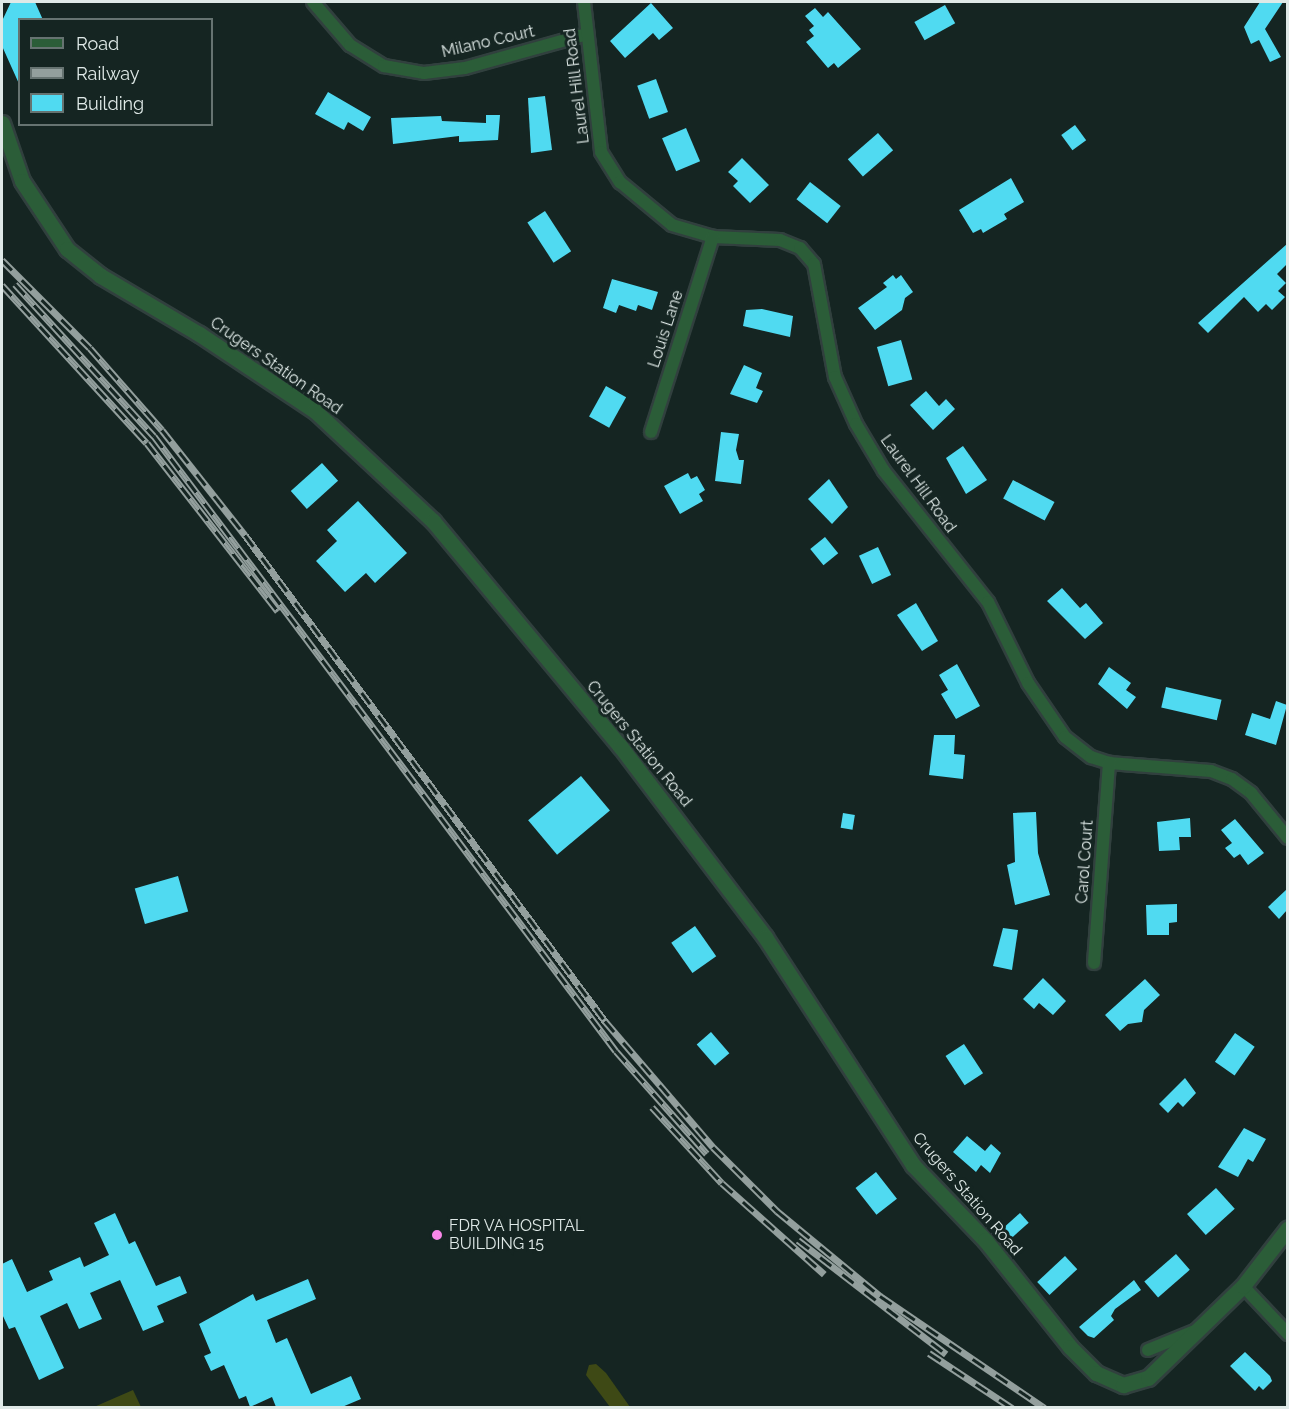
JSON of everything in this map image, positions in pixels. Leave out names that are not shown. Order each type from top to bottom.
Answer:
[{"type":"street","name":"Milano Court","points":[[313,2],[350,45],[384,66],[424,73],[465,68],[587,34]]},
{"type":"street","name":"Laurel Hill Road","points":[[584,2],[602,152],[620,182],[672,225],[713,237],[780,240],[800,248],[814,264],[835,377],[856,424],[884,471],[988,602],[1028,683],[1065,737],[1091,758],[1109,763],[1211,771],[1232,779],[1251,793],[1287,838]]},
{"type":"street","name":"Crugers Station Road","points":[[2,123],[22,181],[67,249],[101,276],[199,334],[315,411],[433,521],[620,746],[765,937],[913,1165],[985,1240],[1084,1361],[1115,1384],[1140,1382],[1243,1286],[1287,1228]]},
{"type":"street","name":"Louis Lane","points":[[651,432],[713,237]]},
{"type":"street","name":"Carol Court","points":[[1094,963],[1109,763]]},
{"type":"street","points":[[1243,1286],[1287,1334]]},
{"type":"street","points":[[1148,1350],[1198,1330]]},
{"type":"green space","points":[[596,1364],[606,1373],[630,1407],[610,1407],[586,1375],[589,1365]]},
{"type":"green space","points":[[133,1390],[141,1407],[94,1407]]},
{"type":"building","points":[[11,2],[35,2],[42,18],[18,18],[18,82],[2,46],[2,21]]},
{"type":"building","points":[[1260,2],[1283,2],[1265,29],[1281,57],[1270,62],[1259,40],[1251,44],[1244,27]]},
{"type":"building","points":[[651,3],[673,28],[659,40],[653,33],[625,58],[610,41]]},
{"type":"building","points":[[945,5],[955,23],[925,40],[914,22]]},
{"type":"building","points":[[815,8],[823,17],[828,12],[861,49],[838,68],[834,63],[828,68],[806,42],[814,36],[809,30],[814,26],[805,16]]},
{"type":"building","points":[[656,79],[668,112],[649,119],[637,86]]},
{"type":"building","points":[[328,92],[371,117],[363,131],[348,122],[344,130],[315,114]]},
{"type":"building","points":[[545,96],[552,150],[531,153],[528,98]]},
{"type":"building","points":[[486,115],[500,115],[498,140],[459,142],[459,136],[393,144],[391,118],[441,116],[442,121],[486,123]]},
{"type":"building","points":[[1075,125],[1086,140],[1072,150],[1061,135]]},
{"type":"building","points":[[686,128],[700,161],[676,171],[662,138]]},
{"type":"building","points":[[878,133],[893,150],[863,177],[848,159]]},
{"type":"building","points":[[742,158],[769,185],[750,203],[733,186],[738,181],[728,172]]},
{"type":"building","points":[[1011,178],[1024,202],[1004,214],[1007,219],[983,233],[981,229],[973,233],[959,210]]},
{"type":"building","points":[[810,182],[841,206],[827,223],[796,199]]},
{"type":"building","points":[[545,211],[571,251],[554,263],[527,222]]},
{"type":"building","points":[[1287,244],[1287,264],[1277,274],[1286,283],[1278,291],[1285,297],[1272,310],[1266,304],[1258,312],[1244,297],[1208,333],[1198,323]]},
{"type":"building","points":[[893,275],[896,279],[901,275],[913,292],[905,298],[902,310],[875,330],[858,308],[887,287],[883,283]]},
{"type":"building","points":[[612,279],[658,292],[652,310],[638,305],[636,311],[619,305],[616,313],[603,308]]},
{"type":"building","points":[[762,309],[793,316],[790,337],[743,326],[746,310]]},
{"type":"building","points":[[901,340],[912,379],[888,386],[877,347]]},
{"type":"building","points":[[744,365],[762,373],[756,388],[763,391],[757,403],[730,394]]},
{"type":"building","points":[[606,386],[626,397],[609,428],[589,417]]},
{"type":"building","points":[[926,391],[939,406],[946,399],[955,409],[933,430],[910,405]]},
{"type":"building","points":[[721,432],[739,434],[736,450],[739,460],[744,460],[741,484],[715,481]]},
{"type":"building","points":[[963,446],[987,480],[966,494],[946,458]]},
{"type":"building","points":[[322,463],[338,481],[307,509],[291,491]]},
{"type":"building","points":[[688,473],[691,479],[697,476],[705,490],[699,494],[703,501],[680,514],[664,486]]},
{"type":"building","points":[[829,479],[848,507],[832,524],[808,499]]},
{"type":"building","points":[[1013,480],[1054,502],[1045,521],[1003,499]]},
{"type":"building","points":[[358,501],[407,553],[375,583],[366,573],[345,592],[316,561],[337,541],[327,530]]},
{"type":"building","points":[[825,537],[838,553],[823,565],[810,549]]},
{"type":"building","points":[[878,547],[891,575],[872,584],[859,556]]},
{"type":"building","points":[[1062,588],[1080,608],[1086,603],[1103,623],[1085,639],[1047,601]]},
{"type":"building","points":[[916,603],[938,641],[922,651],[897,615]]},
{"type":"building","points":[[957,664],[980,706],[956,719],[941,694],[948,690],[939,675]]},
{"type":"building","points":[[1109,667],[1131,683],[1126,690],[1136,697],[1127,709],[1098,684]]},
{"type":"building","points":[[1166,687],[1222,700],[1217,720],[1161,707]]},
{"type":"building","points":[[1276,701],[1287,705],[1276,745],[1245,735],[1252,713],[1270,719]]},
{"type":"building","points":[[934,735],[955,735],[954,754],[965,755],[963,779],[929,775]]},
{"type":"building","points":[[581,776],[610,810],[557,855],[528,820]]},
{"type":"building","points":[[1036,812],[1038,853],[1050,895],[1015,905],[1007,865],[1015,862],[1013,813]]},
{"type":"building","points":[[843,813],[855,815],[853,830],[841,828]]},
{"type":"building","points":[[1190,818],[1191,837],[1179,837],[1180,850],[1159,851],[1157,822]]},
{"type":"building","points":[[1235,819],[1264,853],[1248,865],[1240,854],[1234,858],[1225,848],[1232,843],[1221,830]]},
{"type":"building","points":[[178,876],[188,912],[145,924],[135,888]]},
{"type":"building","points":[[1287,889],[1287,910],[1279,919],[1268,907]]},
{"type":"building","points":[[1177,904],[1177,922],[1169,923],[1169,935],[1147,935],[1146,905]]},
{"type":"building","points":[[695,926],[716,956],[692,973],[671,943]]},
{"type":"building","points":[[1003,928],[1018,930],[1012,970],[993,966]]},
{"type":"building","points":[[1043,978],[1066,1001],[1053,1015],[1039,1003],[1034,1009],[1023,999]]},
{"type":"building","points":[[1145,979],[1160,995],[1144,1010],[1142,1022],[1128,1024],[1120,1031],[1105,1015]]},
{"type":"building","points":[[711,1032],[729,1053],[715,1066],[697,1044]]},
{"type":"building","points":[[1235,1033],[1255,1047],[1235,1075],[1215,1062]]},
{"type":"building","points":[[964,1044],[983,1073],[965,1085],[946,1056]]},
{"type":"building","points":[[1185,1078],[1196,1093],[1183,1107],[1178,1102],[1168,1113],[1159,1104]]},
{"type":"building","points":[[1244,1128],[1266,1139],[1253,1162],[1248,1159],[1238,1177],[1218,1167]]},
{"type":"building","points":[[967,1136],[985,1151],[991,1144],[1001,1153],[990,1173],[981,1165],[976,1172],[953,1152]]},
{"type":"building","points":[[876,1172],[897,1199],[876,1215],[856,1188]]},
{"type":"building","points":[[1216,1188],[1235,1209],[1206,1235],[1187,1214]]},
{"type":"building","points":[[115,1213],[129,1244],[135,1241],[156,1286],[180,1276],[187,1293],[157,1306],[164,1322],[143,1331],[120,1280],[90,1293],[102,1319],[79,1329],[67,1303],[40,1316],[64,1368],[39,1380],[15,1327],[9,1329],[2,1314],[2,1264],[12,1259],[27,1292],[53,1280],[49,1271],[80,1257],[84,1267],[109,1255],[94,1223]]},
{"type":"building","points":[[1020,1213],[1029,1223],[1004,1245],[995,1235]]},
{"type":"building","points":[[1176,1254],[1190,1270],[1158,1297],[1144,1282]]},
{"type":"building","points":[[1065,1256],[1077,1269],[1049,1295],[1037,1282]]},
{"type":"building","points":[[308,1279],[316,1299],[267,1320],[276,1343],[287,1338],[311,1394],[351,1376],[361,1399],[342,1407],[276,1407],[272,1397],[250,1407],[246,1396],[239,1399],[224,1365],[211,1371],[204,1356],[211,1353],[199,1324],[253,1294],[256,1301]]},
{"type":"building","points":[[1134,1280],[1141,1290],[1115,1309],[1111,1316],[1114,1320],[1094,1338],[1088,1336],[1079,1327]]},
{"type":"building","points":[[1245,1352],[1270,1376],[1272,1381],[1263,1390],[1259,1386],[1255,1391],[1230,1366]]},
{"type":"railway","points":[[2,260],[90,348],[162,430],[245,535],[605,1021],[713,1147],[777,1211],[880,1296],[1045,1408]]},
{"type":"railway","points":[[15,284],[154,436],[616,1051],[707,1154]]},
{"type":"railway","points":[[2,285],[147,443],[278,611]]},
{"type":"railway","points":[[652,1107],[722,1183],[824,1274]]},
{"type":"railway","points":[[798,1240],[946,1354]]},
{"type":"railway","points":[[929,1353],[1012,1408]]},
{"type":"place","name":"FDR VA HOSPITAL BUILDING 15","points":[[437,1235]]}]
